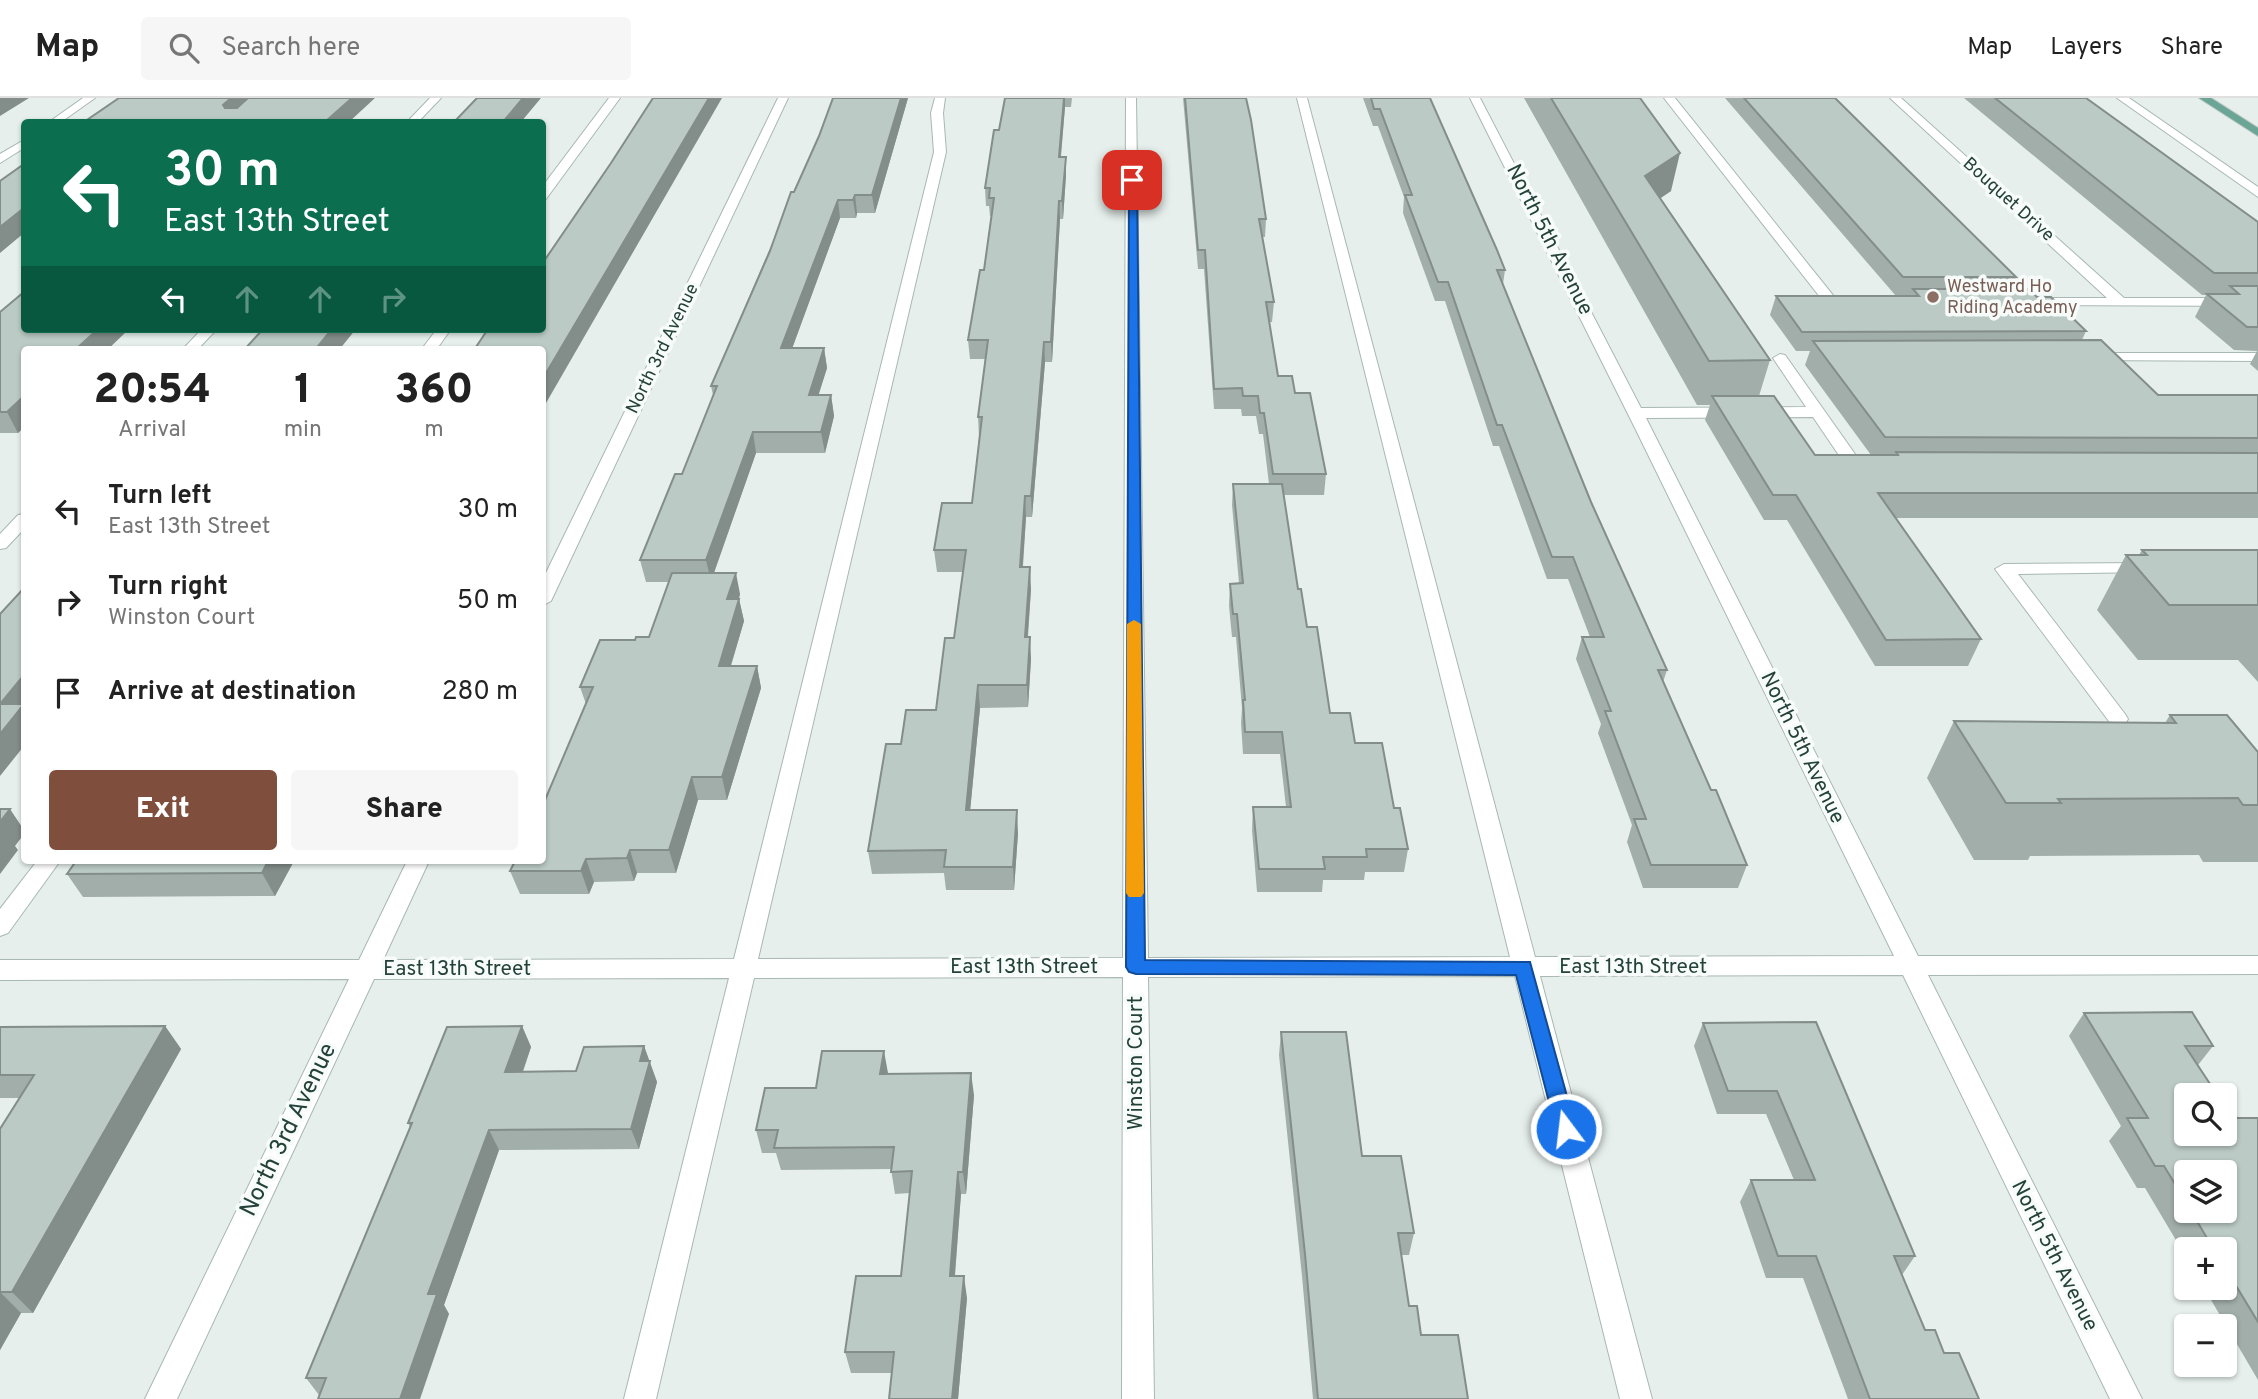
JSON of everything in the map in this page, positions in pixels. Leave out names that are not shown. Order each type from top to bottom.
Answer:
[{"type":"main road","points":[[2204,98],[2258,133]]},
{"type":"street","points":[[58,119],[90,98]]},
{"type":"street","points":[[415,119],[436,98]]},
{"type":"street","points":[[546,191],[615,98]]},
{"type":"street","name":"North 3rd Avenue","points":[[546,593],[783,98]]},
{"type":"street","points":[[640,1399],[940,152],[937,113],[940,98]]},
{"type":"street","name":"Winston Court","points":[[1131,98],[1138,1399]]},
{"type":"street","points":[[1302,98],[1636,1399]]},
{"type":"street","name":"North 5th Avenue","points":[[1475,98],[1638,413],[1909,967],[2126,1399]]},
{"type":"street","points":[[1669,98],[1832,303],[1860,303]]},
{"type":"street","name":"Bouquet Drive","points":[[1895,98],[2120,302]]},
{"type":"street","points":[[2122,98],[2258,193]]},
{"type":"street","points":[[0,159],[21,145]]},
{"type":"street","points":[[2011,303],[2258,302]]},
{"type":"street","points":[[194,346],[206,333]]},
{"type":"street","points":[[2080,357],[2258,357]]},
{"type":"street","points":[[1787,358],[1817,412],[1857,469],[1884,469]]},
{"type":"street","points":[[1638,413],[1817,412]]},
{"type":"street","points":[[0,544],[21,522]]},
{"type":"street","points":[[2118,719],[2004,569],[2164,568]]},
{"type":"street","points":[[0,927],[47,864]]},
{"type":"street","name":"North 3rd Avenue","points":[[161,1399],[417,864]]},
{"type":"street","name":"East 13th Street","points":[[0,970],[2258,965]]},
{"type":"building","points":[[119,98],[231,98],[223,105],[225,108],[237,108],[248,98],[352,98],[328,119],[88,119]]},
{"type":"building","points":[[477,98],[523,98],[506,119],[457,119]]},
{"type":"building","points":[[653,98],[709,98],[546,373],[546,346],[477,346],[485,333],[546,333],[546,258]]},
{"type":"building","points":[[833,98],[901,98],[872,195],[855,195],[853,200],[838,200],[781,348],[824,348],[809,395],[831,395],[821,432],[753,432],[706,560],[640,560],[675,474],[682,474],[717,386],[711,386]]},
{"type":"building","points":[[1005,98],[1064,98],[1059,157],[1066,157],[1062,201],[1059,201],[1051,342],[1044,342],[1031,496],[1025,496],[1020,567],[1030,567],[1025,637],[1030,637],[1027,685],[978,685],[966,810],[1017,810],[1013,867],[944,867],[946,850],[868,851],[886,744],[901,744],[906,710],[936,710],[945,638],[954,638],[966,550],[934,550],[942,503],[972,503],[982,417],[978,417],[988,340],[968,340],[980,270],[984,270],[994,198],[989,198],[990,188],[985,188],[994,130],[999,130]]},
{"type":"building","points":[[1185,98],[1246,98],[1266,219],[1259,219],[1274,302],[1266,302],[1278,376],[1292,376],[1295,393],[1310,393],[1326,474],[1273,474],[1264,413],[1260,413],[1258,396],[1243,396],[1242,388],[1214,389],[1205,250],[1198,250]]},
{"type":"building","points":[[1371,98],[1430,98],[1505,270],[1497,270],[1591,502],[1667,670],[1658,670],[1711,790],[1716,790],[1747,865],[1651,865],[1634,819],[1646,819],[1605,711],[1611,711],[1582,637],[1604,637],[1573,557],[1552,557],[1502,425],[1497,425],[1448,282],[1438,282],[1405,195],[1412,195],[1380,109],[1374,109]]},
{"type":"building","points":[[1551,98],[1640,98],[1680,153],[1645,176],[1770,360],[1709,361]]},
{"type":"building","points":[[1744,98],[1835,98],[2016,277],[1903,277]]},
{"type":"building","points":[[1995,98],[2086,98],[2258,222],[2258,273],[2214,273]]},
{"type":"building","points":[[21,166],[21,210],[0,227],[0,181]]},
{"type":"building","points":[[2230,286],[2258,286],[2258,327],[2247,327],[2207,294],[2239,294]]},
{"type":"building","points":[[1913,289],[2029,289],[2037,297],[2051,297],[2086,331],[1802,332],[1776,296],[1919,296]]},
{"type":"building","points":[[21,294],[21,333],[94,333],[79,346],[21,346],[21,399],[7,412],[0,412],[0,312]]},
{"type":"building","points":[[259,333],[329,333],[318,346],[248,346]]},
{"type":"building","points":[[2101,340],[2158,395],[2258,395],[2258,438],[1885,437],[1813,341]]},
{"type":"building","points":[[1712,396],[1774,396],[1815,455],[1898,455],[1896,452],[2258,453],[2258,493],[1878,493],[1981,639],[1886,640],[1796,495],[1773,495]]},
{"type":"building","points":[[1233,484],[1282,484],[1298,589],[1301,589],[1307,627],[1317,627],[1330,713],[1350,713],[1355,743],[1382,743],[1394,808],[1400,808],[1408,849],[1366,849],[1367,857],[1323,857],[1325,869],[1259,869],[1253,807],[1291,807],[1282,732],[1245,732],[1245,700],[1237,614],[1233,614],[1230,584],[1243,583]]},
{"type":"building","points":[[2142,550],[2258,550],[2258,605],[2169,605],[2126,555],[2147,555]]},
{"type":"building","points":[[672,573],[736,573],[727,599],[739,599],[719,666],[757,666],[722,777],[692,777],[669,850],[630,850],[627,858],[586,859],[581,871],[510,871],[514,864],[546,864],[546,798],[593,687],[580,687],[600,640],[635,640],[636,637],[649,637]]},
{"type":"building","points":[[21,591],[21,679],[0,704],[0,614]]},
{"type":"building","points":[[0,704],[21,704],[21,708],[0,734]]},
{"type":"building","points":[[2170,715],[2227,715],[2258,752],[2258,805],[2243,805],[2238,798],[2058,799],[2061,803],[2006,803],[1954,721],[2176,723]]},
{"type":"building","points":[[0,809],[10,809],[0,822]]},
{"type":"building","points":[[74,864],[266,864],[262,873],[67,874]]},
{"type":"building","points":[[2192,1012],[2213,1046],[2185,1046],[2209,1083],[2174,1083],[2174,1146],[2237,1146],[2237,1118],[2258,1118],[2258,1322],[2237,1287],[2237,1237],[2206,1237],[2198,1223],[2237,1223],[2237,1160],[2174,1160],[2174,1182],[2164,1166],[2155,1166],[2127,1118],[2148,1118],[2084,1013]]},
{"type":"building","points":[[1816,1022],[1915,1256],[1894,1256],[1925,1330],[1935,1330],[1944,1353],[1959,1353],[1979,1399],[1870,1399],[1816,1256],[1778,1256],[1751,1180],[1815,1180],[1777,1091],[1728,1091],[1703,1023]]},
{"type":"building","points":[[165,1026],[12,1292],[0,1292],[0,1129],[34,1075],[0,1075],[0,1027]]},
{"type":"building","points":[[522,1026],[505,1072],[576,1071],[584,1047],[644,1046],[640,1061],[650,1061],[631,1129],[489,1130],[428,1294],[437,1294],[400,1399],[318,1399],[326,1378],[306,1378],[412,1123],[408,1123],[447,1027]]},
{"type":"building","points":[[1281,1032],[1346,1032],[1362,1156],[1401,1156],[1414,1233],[1398,1233],[1409,1306],[1417,1306],[1421,1335],[1458,1335],[1468,1399],[1318,1399]]},
{"type":"building","points":[[822,1051],[884,1051],[880,1074],[971,1073],[963,1172],[958,1172],[950,1276],[964,1276],[952,1399],[889,1399],[894,1352],[845,1352],[856,1276],[901,1276],[912,1171],[891,1172],[894,1147],[774,1148],[778,1130],[756,1130],[765,1088],[816,1088]]},
{"type":"slow traffic","points":[[1134,624],[1135,893]]},
{"type":"place","name":"Westward Ho Riding Academy","points":[[1933,297]]},
{"type":"route","points":[[1132,180],[1136,967],[1524,967],[1566,1129]]}]
